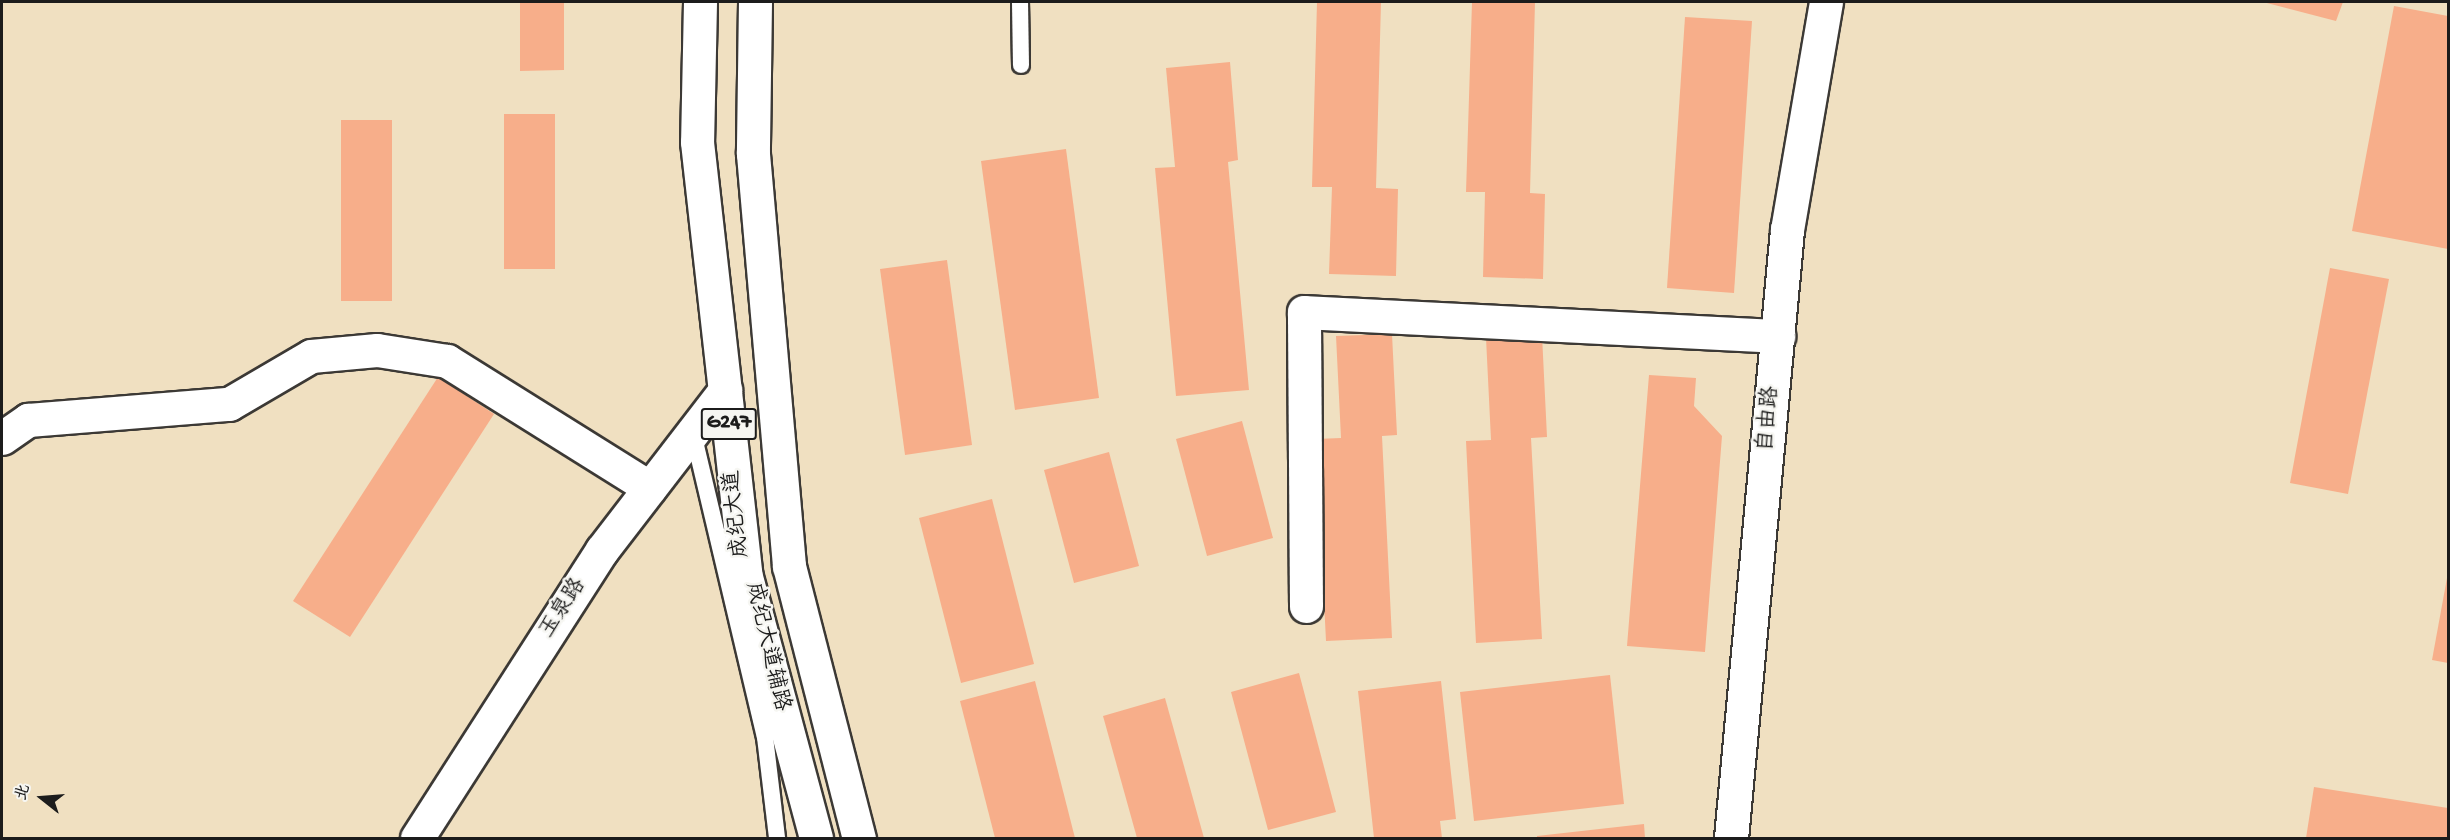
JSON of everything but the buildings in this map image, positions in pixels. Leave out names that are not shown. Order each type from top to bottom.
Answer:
[{"type":"main road","name":"成纪大道","points":[[700,2],[697,142],[745,573],[816,838]]},
{"type":"main road","name":"成纪大道","points":[[755,2],[753,154],[789,566],[859,838]]},
{"type":"main road","name":"自由路","points":[[1731,838],[1787,230],[1826,2]]},
{"type":"main road","points":[[1306,606],[1304,312],[1778,336]]},
{"type":"main road","points":[[2,438],[28,420],[229,404],[311,356],[376,350],[447,361],[650,488]]},
{"type":"main road","name":"玉泉路","points":[[417,838],[602,550],[725,390]]},
{"type":"lane","points":[[1020,2],[1020,65]]},
{"type":"lane","name":"成纪大道辅路","points":[[692,432],[765,737],[777,838]]}]
